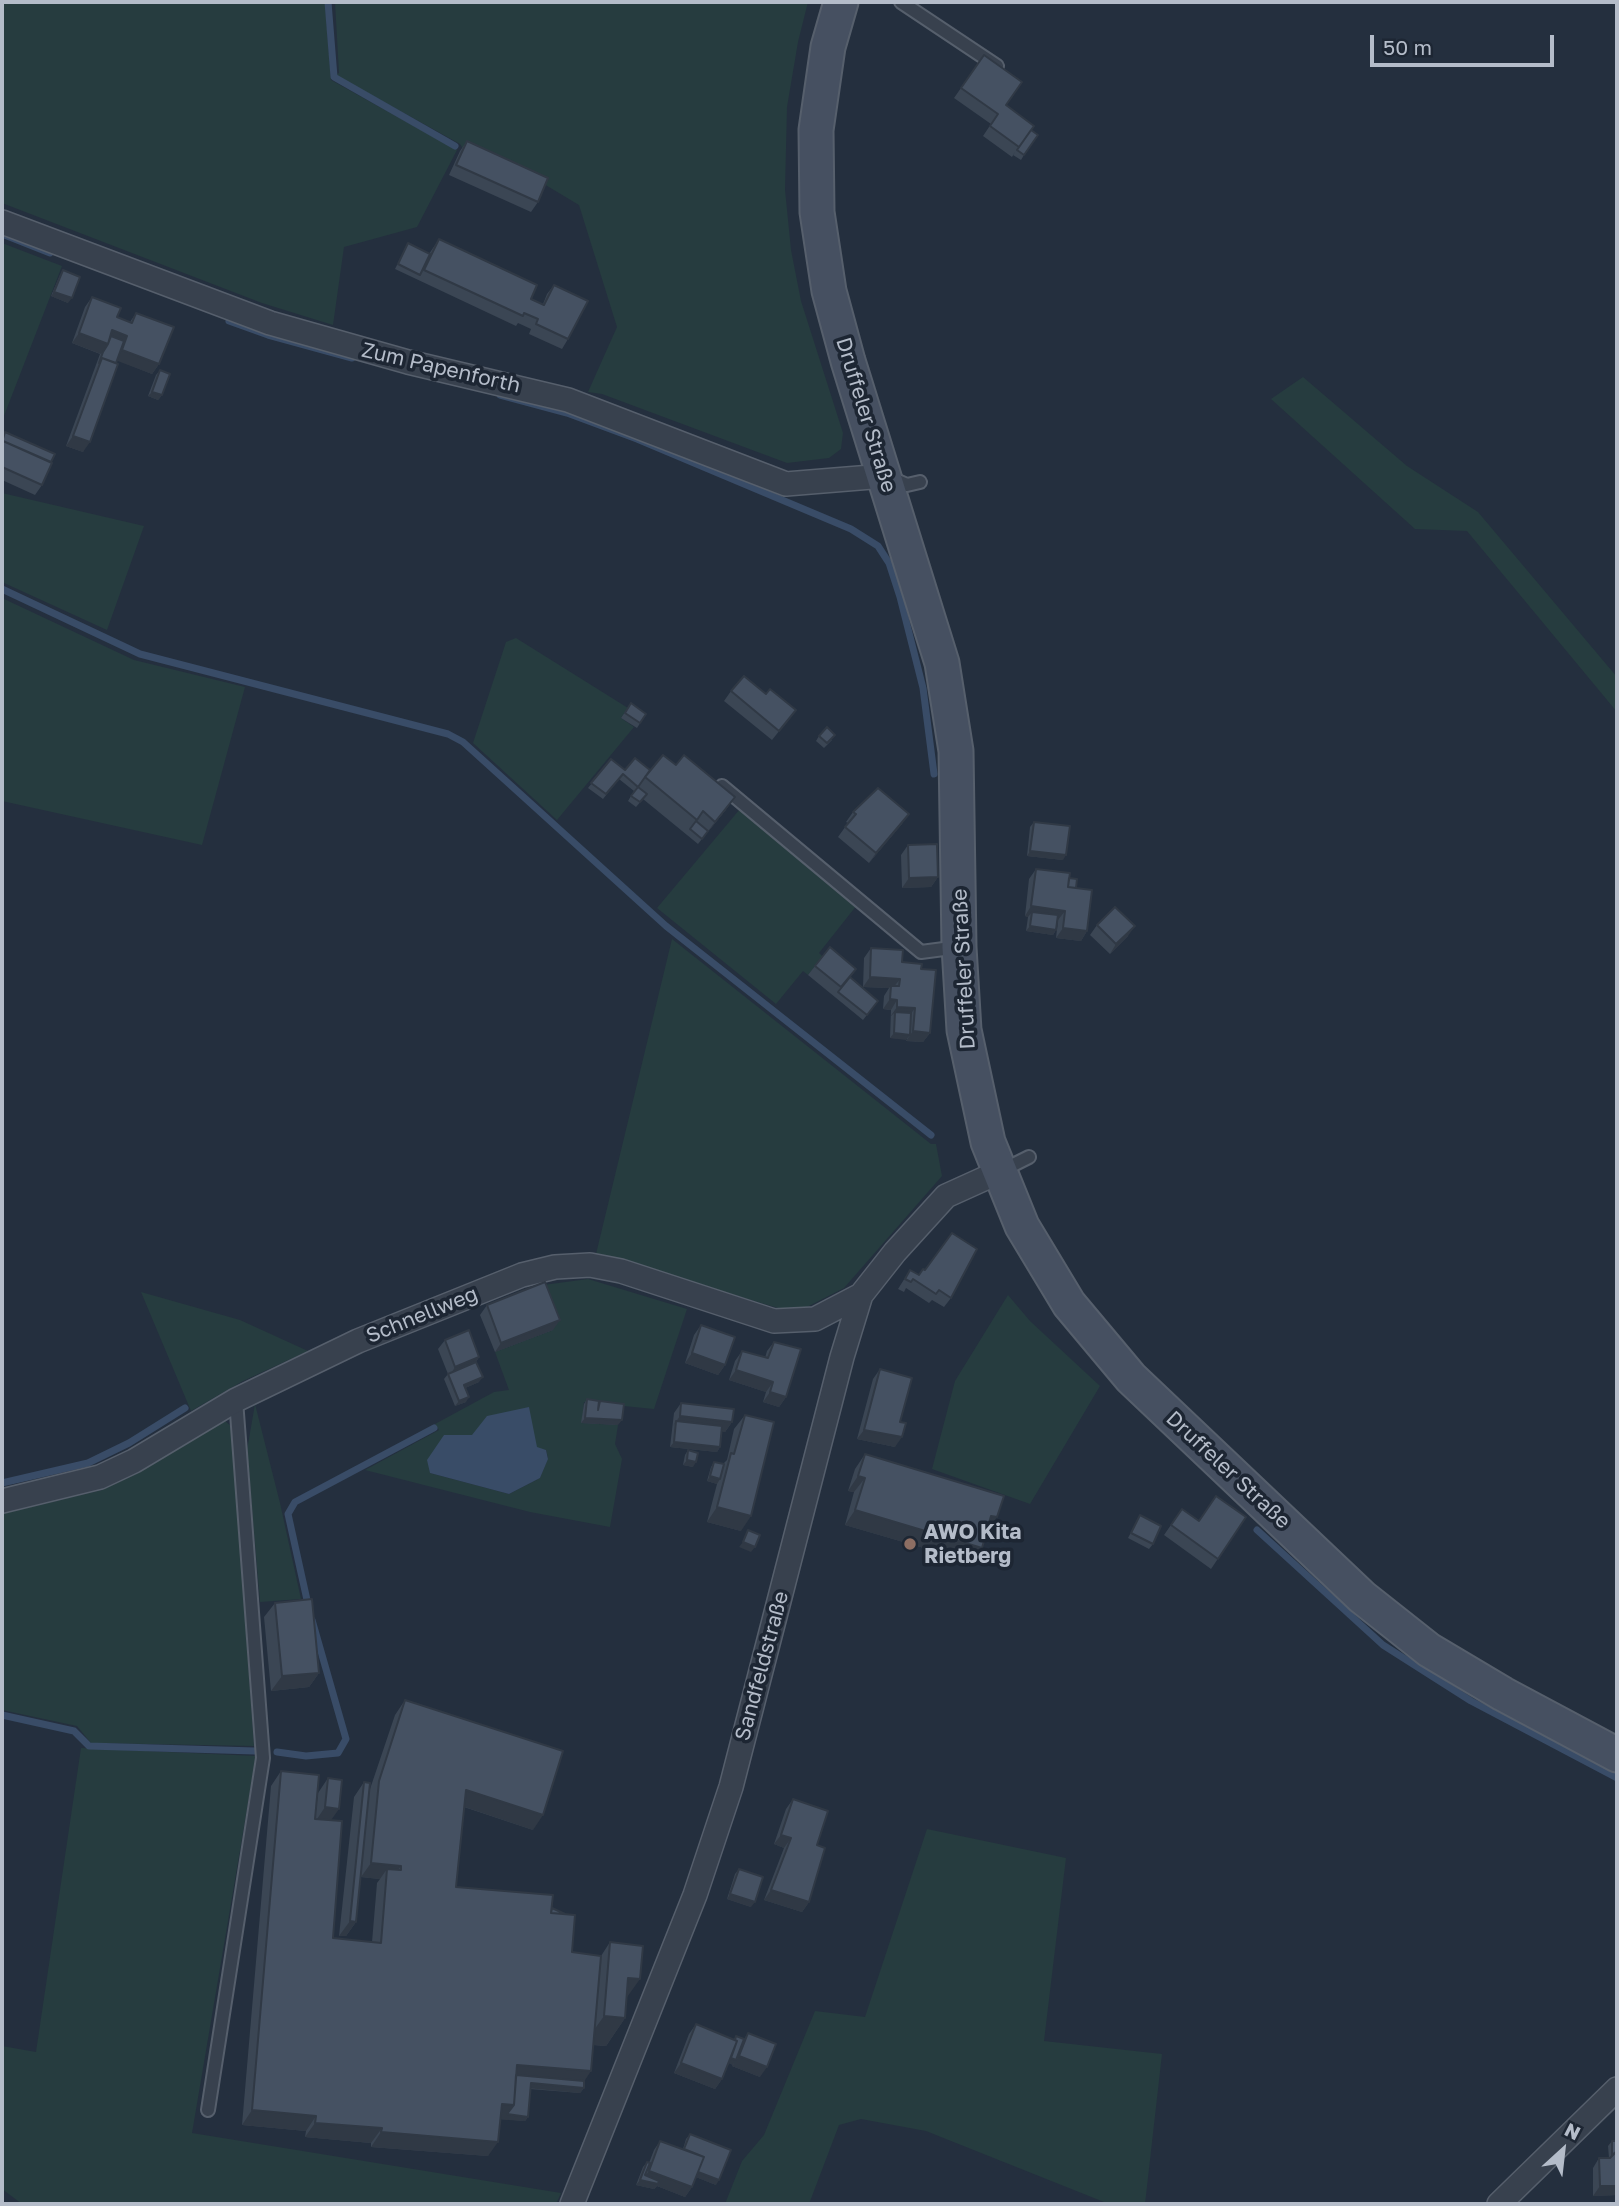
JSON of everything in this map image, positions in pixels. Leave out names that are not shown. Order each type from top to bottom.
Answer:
[{"type":"street","name":"Druffeler Straße","points":[[841,2],[828,47],[816,130],[817,212],[829,291],[942,663],[956,751],[959,947],[964,1030],[977,1100],[999,1172],[1044,1265],[1093,1335],[1131,1378],[1362,1597],[1429,1650],[1503,1695],[1617,1755]]},
{"type":"street","name":"Zum Papenforth","points":[[2,222],[270,323],[408,362],[568,400],[786,484],[884,476]]},
{"type":"street","name":"Sandfeldstraße","points":[[572,2204],[695,1895],[731,1787],[842,1357],[861,1296],[895,1252],[946,1196],[999,1172]]},
{"type":"street","name":"Schnellweg","points":[[2,1501],[100,1477],[134,1461],[236,1399],[358,1341],[522,1275],[555,1267],[590,1265],[621,1271],[774,1321],[815,1319],[861,1296]]},
{"type":"street","points":[[1499,2204],[1617,2089]]},
{"type":"lane","points":[[901,2],[1003,70]]},
{"type":"lane","points":[[884,476],[907,485],[920,482]]},
{"type":"lane","points":[[719,783],[921,952],[959,947]]},
{"type":"lane","points":[[999,1172],[1029,1157]]},
{"type":"lane","points":[[208,2110],[263,1758],[236,1399]]},
{"type":"green space","points":[[2,2],[325,2],[331,80],[457,150],[417,227],[344,247],[333,325],[262,303],[2,203]]},
{"type":"green space","points":[[335,2],[808,2],[787,107],[785,190],[791,250],[801,301],[843,433],[841,449],[829,458],[787,463],[602,394],[588,392],[617,327],[579,205],[544,184],[464,150],[460,144],[335,75],[339,73]]},
{"type":"green space","points":[[2,243],[62,266],[2,421]]},
{"type":"green space","points":[[1303,377],[1407,466],[1478,512],[1617,677],[1617,712],[1467,531],[1415,529],[1271,399]]},
{"type":"green space","points":[[2,493],[144,526],[107,630],[2,582]]},
{"type":"green space","points":[[2,598],[134,660],[245,687],[202,845],[2,801]]},
{"type":"green space","points":[[516,638],[628,708],[621,718],[634,727],[557,820],[473,743],[506,642]]},
{"type":"green space","points":[[740,809],[857,905],[819,953],[823,957],[808,975],[803,971],[776,1004],[657,908]]},
{"type":"green space","points":[[672,939],[931,1144],[936,1144],[942,1176],[844,1288],[805,1308],[778,1308],[596,1254]]},
{"type":"green space","points":[[588,1279],[687,1309],[654,1409],[584,1402],[582,1423],[618,1425],[615,1444],[622,1459],[610,1527],[530,1512],[365,1470],[439,1430],[435,1424],[494,1392],[509,1390],[495,1352],[553,1330],[536,1286]],"holes":[[[444,1435],[472,1435],[546,1450],[548,1458],[540,1478],[509,1494],[430,1473]]]},
{"type":"green space","points":[[141,1292],[240,1320],[308,1351],[243,1381],[191,1411]]},
{"type":"green space","points":[[1008,1295],[1030,1321],[1100,1386],[1030,1504],[932,1469],[955,1381]]},
{"type":"green space","points":[[255,1404],[301,1599],[260,1602],[247,1450]]},
{"type":"green space","points":[[225,1421],[232,1427],[254,1746],[91,1743],[77,1726],[2,1710],[2,1514],[102,1490],[138,1473]]},
{"type":"green space","points":[[81,1748],[256,1756],[192,2133],[561,2193],[556,2204],[22,2204],[2,2189],[2,2046],[36,2052]]},
{"type":"green space","points":[[927,1829],[1066,1858],[1044,2041],[1162,2054],[1145,2204],[1109,2204],[926,2131],[861,2119],[839,2125],[809,2204],[725,2204],[742,2161],[764,2135],[815,2011],[865,2017]]},
{"type":"water","points":[[529,1407],[537,1447],[546,1450],[548,1459],[540,1478],[509,1494],[430,1473],[427,1460],[444,1435],[472,1435],[487,1416]]},
{"type":"building","points":[[984,55],[1022,82],[1006,105],[1034,126],[1019,147],[990,126],[998,114],[961,88]]},
{"type":"building","points":[[1031,130],[1038,135],[1024,155],[1017,150]]},
{"type":"building","points":[[467,141],[548,178],[538,202],[456,165]]},
{"type":"building","points":[[439,239],[537,285],[531,299],[544,305],[554,285],[588,301],[568,339],[536,324],[538,319],[524,313],[523,316],[424,270]]},
{"type":"building","points":[[408,243],[430,254],[420,275],[398,264]]},
{"type":"building","points":[[63,270],[80,277],[72,298],[54,292]]},
{"type":"building","points":[[92,297],[121,308],[117,317],[132,323],[136,313],[174,327],[159,364],[122,350],[127,336],[112,330],[108,344],[79,333]]},
{"type":"building","points":[[111,336],[124,341],[116,363],[102,358],[99,363],[103,352]]},
{"type":"building","points":[[102,358],[118,364],[90,442],[73,436]]},
{"type":"building","points":[[160,370],[170,374],[162,395],[152,392]]},
{"type":"building","points":[[5,432],[55,454],[51,462],[2,442]]},
{"type":"building","points":[[3,441],[52,463],[42,485],[2,467]]},
{"type":"building","points":[[744,676],[766,694],[770,689],[796,710],[779,731],[731,691]]},
{"type":"building","points":[[631,703],[646,714],[640,723],[625,713]]},
{"type":"building","points":[[827,727],[835,735],[827,743],[819,736]]},
{"type":"building","points":[[663,755],[676,765],[684,755],[735,797],[715,822],[703,811],[697,820],[645,777]]},
{"type":"building","points":[[635,758],[650,770],[638,787],[623,774],[606,794],[591,783],[611,759],[625,770]]},
{"type":"building","points":[[638,787],[647,794],[640,802],[631,796]]},
{"type":"building","points":[[878,788],[909,814],[876,853],[845,827],[856,814],[853,812]]},
{"type":"building","points":[[696,821],[708,831],[702,839],[690,829]]},
{"type":"building","points":[[1034,822],[1070,826],[1066,855],[1030,851]]},
{"type":"building","points":[[937,844],[938,877],[909,878],[908,845]]},
{"type":"building","points":[[1036,869],[1070,873],[1068,887],[1092,890],[1087,931],[1063,928],[1065,911],[1031,906]]},
{"type":"building","points":[[1069,878],[1077,879],[1076,888],[1068,887]]},
{"type":"building","points":[[1115,907],[1135,926],[1116,944],[1097,925]]},
{"type":"building","points":[[1032,912],[1058,915],[1056,930],[1030,926]]},
{"type":"building","points":[[830,947],[856,969],[841,987],[815,966]]},
{"type":"building","points":[[871,948],[903,950],[902,962],[922,964],[921,969],[936,970],[930,1033],[913,1031],[915,1008],[897,1007],[897,1000],[890,999],[891,986],[899,986],[900,979],[870,977]]},
{"type":"building","points":[[850,977],[878,1001],[867,1015],[838,992]]},
{"type":"building","points":[[895,1012],[911,1013],[910,1035],[894,1033]]},
{"type":"building","points":[[952,1233],[977,1249],[951,1298],[939,1290],[936,1294],[913,1279],[911,1282],[905,1279],[910,1270],[919,1275],[925,1270]]},
{"type":"building","points":[[545,1282],[560,1320],[501,1343],[487,1305]]},
{"type":"building","points":[[701,1325],[735,1337],[725,1365],[692,1353]]},
{"type":"building","points":[[469,1330],[479,1357],[455,1367],[445,1340]]},
{"type":"building","points":[[774,1342],[801,1349],[786,1397],[770,1392],[773,1382],[736,1370],[742,1351],[768,1358]]},
{"type":"building","points":[[476,1362],[483,1377],[464,1385],[469,1397],[459,1401],[448,1374]]},
{"type":"building","points":[[880,1369],[912,1378],[900,1422],[906,1423],[902,1437],[864,1430]]},
{"type":"building","points":[[587,1399],[599,1401],[598,1410],[600,1401],[624,1404],[622,1420],[585,1418]]},
{"type":"building","points":[[681,1403],[734,1409],[732,1422],[680,1416]]},
{"type":"building","points":[[745,1415],[774,1422],[751,1516],[717,1507],[731,1453],[734,1454]]},
{"type":"building","points":[[676,1421],[722,1426],[720,1447],[674,1442]]},
{"type":"building","points":[[688,1450],[698,1453],[696,1462],[687,1460]]},
{"type":"building","points":[[865,1454],[1004,1496],[997,1517],[991,1516],[982,1548],[855,1510],[865,1478],[858,1476]]},
{"type":"building","points":[[714,1462],[724,1464],[720,1479],[710,1476]]},
{"type":"building","points":[[1216,1496],[1246,1517],[1218,1559],[1171,1525],[1182,1509],[1199,1521]]},
{"type":"building","points":[[1140,1515],[1161,1526],[1153,1544],[1131,1533]]},
{"type":"building","points":[[748,1530],[760,1535],[755,1547],[743,1542]]},
{"type":"building","points":[[312,1599],[319,1673],[282,1676],[275,1603]]},
{"type":"building","points":[[405,1700],[563,1751],[543,1815],[466,1790],[456,1887],[553,1895],[551,1913],[575,1915],[572,1952],[601,1956],[591,2071],[517,2065],[514,2105],[502,2104],[498,2142],[381,2132],[382,2128],[315,2123],[316,2116],[252,2110],[281,1771],[319,1775],[315,1819],[342,1821],[333,1938],[381,1943],[387,1869],[401,1870],[401,1866],[371,1863],[379,1781]]},
{"type":"building","points":[[328,1778],[342,1780],[339,1809],[325,1807]]},
{"type":"building","points":[[364,1782],[370,1783],[356,1922],[350,1921]]},
{"type":"building","points":[[793,1799],[828,1811],[817,1845],[825,1848],[809,1902],[771,1890],[791,1838],[781,1835]]},
{"type":"building","points":[[739,1869],[763,1877],[755,1902],[730,1894]]},
{"type":"building","points":[[552,1908],[565,1914],[551,1913]]},
{"type":"building","points":[[610,1942],[643,1946],[640,1979],[628,1978],[625,2018],[604,2016]]},
{"type":"building","points":[[696,2024],[737,2041],[722,2079],[681,2063]]},
{"type":"building","points":[[748,2033],[776,2044],[767,2067],[739,2056]]},
{"type":"building","points":[[736,2036],[744,2039],[736,2060],[731,2058]]},
{"type":"building","points":[[516,2075],[584,2081],[584,2088],[531,2083],[528,2117],[507,2114],[514,2105]]},
{"type":"building","points":[[690,2134],[731,2150],[719,2180],[698,2172],[704,2157],[684,2149]]},
{"type":"building","points":[[660,2141],[704,2157],[692,2187],[649,2171]]},
{"type":"building","points":[[1612,2141],[1617,2141],[1617,2151],[1612,2155]]},
{"type":"building","points":[[1617,2151],[1617,2186],[1600,2186],[1599,2158],[1610,2158]]},
{"type":"building","points":[[647,2162],[650,2163],[645,2175],[659,2181],[658,2184],[640,2180]]},
{"type":"waterway","points":[[328,2],[334,77],[455,146]]},
{"type":"waterway","points":[[2,234],[50,253]]},
{"type":"waterway","points":[[229,321],[268,335],[352,358]]},
{"type":"waterway","points":[[500,395],[567,413],[637,439],[851,529],[878,546],[889,563],[900,597],[923,688],[934,774]]},
{"type":"waterway","points":[[2,589],[140,654],[448,734],[463,742],[666,926],[931,1135]]},
{"type":"waterway","points":[[2,1483],[88,1463],[129,1443],[185,1408]]},
{"type":"waterway","points":[[309,1609],[288,1514],[295,1502],[434,1428]]},
{"type":"waterway","points":[[1257,1530],[1383,1645],[1471,1701],[1617,1778]]},
{"type":"waterway","points":[[277,1752],[306,1756],[338,1753],[346,1739],[312,1620]]},
{"type":"waterway","points":[[2,1715],[74,1731],[89,1746],[255,1751]]},
{"type":"place","name":"AWO Kita Rietberg","points":[[910,1544]]}]
